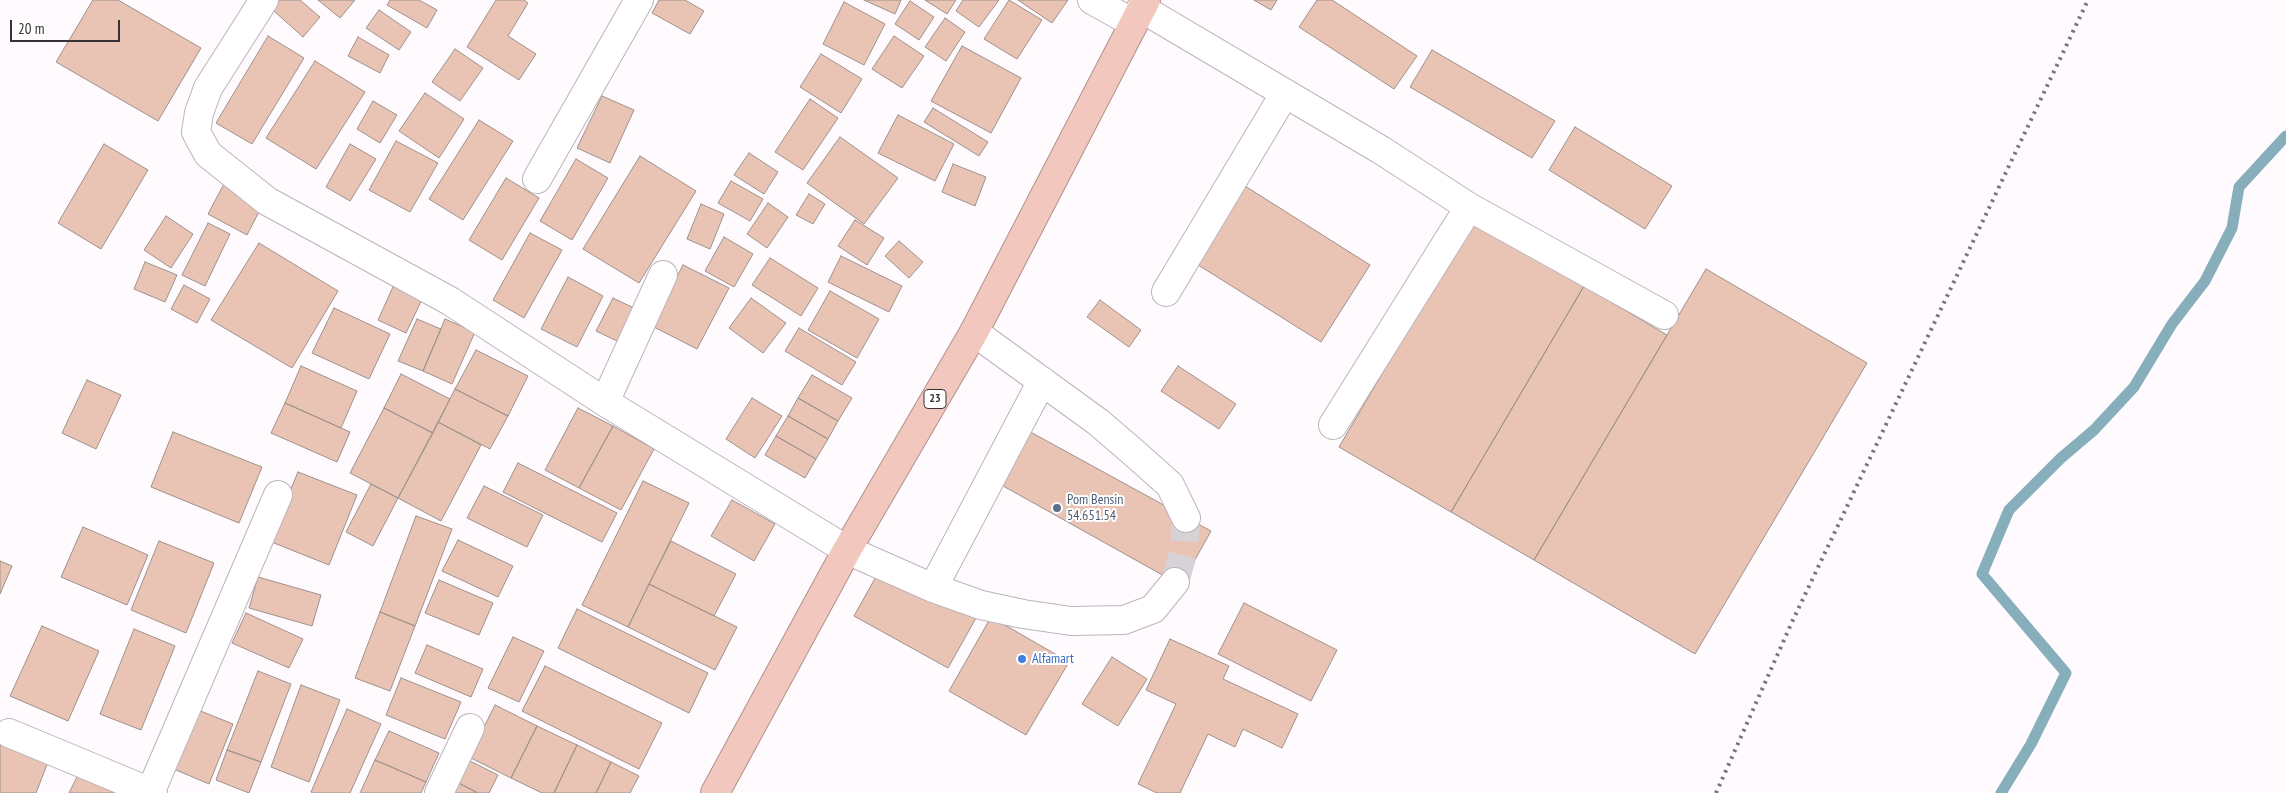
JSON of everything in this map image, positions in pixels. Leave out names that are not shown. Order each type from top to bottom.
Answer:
[{"type":"highway","name":"23","points":[[715,793],[847,550],[974,332],[1140,10]]},
{"type":"street","points":[[264,0],[208,88],[199,113],[196,132],[208,154],[267,201],[450,301],[605,402],[847,550],[933,588],[981,605],[1023,614],[1071,621],[1124,620],[1153,610],[1175,582]]},
{"type":"street","points":[[537,179],[639,0]]},
{"type":"street","points":[[1092,0],[1140,10],[1286,93],[1381,150],[1469,208],[1664,315]]},
{"type":"street","points":[[1166,292],[1286,93]]},
{"type":"street","points":[[1333,425],[1469,208]]},
{"type":"street","points":[[605,402],[663,276]]},
{"type":"street","points":[[974,332],[1098,422],[1170,485],[1186,518]]},
{"type":"street","points":[[933,588],[1042,381]]},
{"type":"street","points":[[9,733],[151,793],[278,495]]},
{"type":"street","points":[[438,793],[470,728]]},
{"type":"building","points":[[93,0],[118,0],[201,48],[158,121],[56,62]]},
{"type":"building","points":[[268,0],[300,0],[320,17],[303,37],[265,3]]},
{"type":"building","points":[[318,0],[355,0],[340,18]]},
{"type":"building","points":[[390,0],[419,0],[437,10],[427,28],[387,5]]},
{"type":"building","points":[[496,0],[524,0],[528,3],[508,36],[536,54],[519,80],[467,47]]},
{"type":"building","points":[[659,0],[685,0],[704,11],[690,34],[652,13]]},
{"type":"building","points":[[864,0],[901,0],[895,14]]},
{"type":"building","points":[[925,0],[956,0],[947,14]]},
{"type":"building","points":[[963,0],[999,0],[979,27],[956,11]]},
{"type":"building","points":[[1009,0],[1042,20],[1017,59],[984,39]]},
{"type":"building","points":[[1018,0],[1068,0],[1052,23]]},
{"type":"building","points":[[1254,0],[1277,0],[1271,10]]},
{"type":"building","points":[[1317,0],[1332,0],[1417,56],[1394,89],[1299,27]]},
{"type":"building","points":[[910,1],[934,17],[919,40],[895,24]]},
{"type":"building","points":[[844,2],[885,24],[864,65],[823,44]]},
{"type":"building","points":[[379,10],[411,32],[399,50],[366,28]]},
{"type":"building","points":[[945,18],[965,32],[946,61],[925,47]]},
{"type":"building","points":[[268,36],[304,58],[252,144],[216,123]]},
{"type":"building","points":[[894,36],[924,56],[902,88],[872,69]]},
{"type":"building","points":[[358,37],[389,55],[380,73],[348,56]]},
{"type":"building","points":[[962,46],[1021,78],[991,133],[931,101]]},
{"type":"building","points":[[455,49],[483,68],[460,101],[432,82]]},
{"type":"building","points":[[1432,50],[1555,121],[1532,158],[1410,87]]},
{"type":"building","points":[[821,54],[862,79],[841,113],[800,87]]},
{"type":"building","points":[[315,61],[365,92],[316,169],[266,138]]},
{"type":"building","points":[[425,93],[464,119],[439,158],[399,131]]},
{"type":"building","points":[[602,96],[634,110],[610,163],[577,148]]},
{"type":"building","points":[[810,99],[838,118],[803,170],[775,152]]},
{"type":"building","points":[[373,101],[397,115],[380,143],[357,129]]},
{"type":"building","points":[[933,108],[988,142],[979,156],[924,122]]},
{"type":"building","points":[[898,115],[954,144],[935,181],[878,153]]},
{"type":"building","points":[[479,120],[513,141],[463,220],[429,199]]},
{"type":"building","points":[[1575,127],[1672,186],[1645,229],[1549,170]]},
{"type":"building","points":[[840,137],[898,178],[864,224],[807,183]]},
{"type":"building","points":[[396,141],[438,163],[410,212],[369,190]]},
{"type":"building","points":[[104,144],[148,170],[101,249],[58,223]]},
{"type":"building","points":[[350,144],[376,159],[350,201],[326,187]]},
{"type":"building","points":[[749,153],[778,172],[764,194],[734,175]]},
{"type":"building","points":[[640,156],[696,191],[639,283],[583,249]]},
{"type":"building","points":[[576,159],[608,178],[572,240],[540,221]]},
{"type":"building","points":[[953,164],[986,177],[975,206],[942,192]]},
{"type":"building","points":[[506,178],[539,198],[502,260],[469,240]]},
{"type":"building","points":[[226,180],[265,200],[247,235],[208,214]]},
{"type":"building","points":[[731,181],[763,199],[750,221],[718,203]]},
{"type":"building","points":[[1245,186],[1370,265],[1321,342],[1195,263]]},
{"type":"building","points":[[809,194],[825,204],[813,224],[796,215]]},
{"type":"building","points":[[768,203],[788,217],[767,248],[747,234]]},
{"type":"building","points":[[701,204],[724,214],[710,249],[687,239]]},
{"type":"building","points":[[166,216],[193,234],[171,268],[144,250]]},
{"type":"building","points":[[855,220],[884,238],[867,265],[838,246]]},
{"type":"building","points":[[1472,221],[1584,286],[1451,512],[1339,447]]},
{"type":"building","points":[[208,223],[230,234],[205,286],[182,275]]},
{"type":"building","points":[[530,233],[562,250],[524,318],[493,300]]},
{"type":"building","points":[[724,237],[753,254],[734,287],[705,271]]},
{"type":"building","points":[[899,241],[923,262],[909,278],[885,256]]},
{"type":"building","points":[[259,243],[338,291],[292,368],[211,320]]},
{"type":"building","points":[[841,256],[902,286],[889,312],[828,282]]},
{"type":"building","points":[[770,258],[818,288],[801,316],[752,285]]},
{"type":"building","points":[[145,262],[177,275],[165,302],[134,289]]},
{"type":"building","points":[[683,265],[729,288],[697,349],[652,326]]},
{"type":"building","points":[[1706,269],[1867,363],[1695,654],[1534,560]]},
{"type":"building","points":[[568,277],[603,296],[577,347],[541,329]]},
{"type":"building","points":[[397,278],[426,291],[406,333],[378,320]]},
{"type":"building","points":[[184,285],[210,299],[197,323],[171,309]]},
{"type":"building","points":[[1584,286],[1667,335],[1534,560],[1451,512]]},
{"type":"building","points":[[830,291],[879,319],[857,358],[808,330]]},
{"type":"building","points":[[613,298],[636,309],[619,342],[596,331]]},
{"type":"building","points":[[751,298],[786,323],[763,353],[729,328]]},
{"type":"building","points":[[1100,300],[1141,330],[1129,347],[1087,317]]},
{"type":"building","points":[[334,308],[390,334],[369,379],[312,353]]},
{"type":"building","points":[[417,319],[441,329],[423,371],[398,361]]},
{"type":"building","points":[[445,319],[475,332],[452,384],[423,371]]},
{"type":"building","points":[[799,328],[856,362],[842,385],[785,351]]},
{"type":"building","points":[[476,350],[528,376],[508,416],[455,389]]},
{"type":"building","points":[[301,366],[357,391],[341,428],[285,403]]},
{"type":"building","points":[[1178,366],[1236,404],[1219,429],[1161,391]]},
{"type":"building","points":[[401,374],[450,399],[433,433],[384,408]]},
{"type":"building","points":[[812,375],[852,398],[838,421],[798,398]]},
{"type":"building","points":[[87,380],[121,395],[96,449],[62,433]]},
{"type":"building","points":[[455,389],[508,416],[490,449],[438,422]]},
{"type":"building","points":[[752,398],[782,416],[755,458],[726,439]]},
{"type":"building","points":[[798,398],[838,421],[828,439],[788,416]]},
{"type":"building","points":[[285,403],[350,432],[337,462],[271,433]]},
{"type":"building","points":[[384,408],[433,433],[398,498],[350,473]]},
{"type":"building","points":[[578,408],[613,426],[579,488],[545,470]]},
{"type":"building","points":[[788,416],[828,439],[816,459],[776,436]]},
{"type":"building","points":[[438,422],[481,445],[441,521],[398,498]]},
{"type":"building","points":[[613,426],[654,449],[621,510],[579,488]]},
{"type":"building","points":[[1025,429],[1211,531],[1182,583],[1175,582],[996,482]]},
{"type":"building","points":[[173,432],[262,467],[239,523],[151,487]]},
{"type":"building","points":[[776,436],[816,459],[805,478],[765,455]]},
{"type":"building","points":[[518,463],[617,513],[602,542],[503,492]]},
{"type":"building","points":[[298,472],[357,495],[329,565],[269,541]]},
{"type":"building","points":[[643,481],[689,503],[628,627],[582,605]]},
{"type":"building","points":[[371,484],[398,498],[373,546],[346,532]]},
{"type":"building","points":[[484,486],[543,515],[527,547],[467,518]]},
{"type":"building","points":[[732,500],[775,524],[754,561],[711,536]]},
{"type":"building","points":[[416,516],[452,529],[415,626],[380,612]]},
{"type":"building","points":[[83,527],[148,555],[127,605],[61,577]]},
{"type":"building","points":[[458,540],[513,566],[498,597],[442,571]]},
{"type":"building","points":[[159,541],[214,563],[186,633],[131,610]]},
{"type":"building","points":[[671,541],[736,574],[714,616],[649,584]]},
{"type":"building","points":[[0,561],[12,566],[0,594]]},
{"type":"building","points":[[882,566],[976,618],[948,668],[854,616]]},
{"type":"building","points":[[258,577],[321,595],[312,626],[249,608]]},
{"type":"building","points":[[439,580],[493,603],[479,635],[425,613]]},
{"type":"building","points":[[649,584],[737,627],[715,670],[628,627]]},
{"type":"building","points":[[1244,603],[1337,650],[1311,701],[1218,654]]},
{"type":"building","points":[[577,609],[708,673],[689,713],[558,648]]},
{"type":"building","points":[[380,612],[415,626],[390,691],[355,678]]},
{"type":"building","points":[[246,613],[303,639],[289,668],[232,643]]},
{"type":"building","points":[[991,617],[1069,662],[1026,735],[949,691]]},
{"type":"building","points":[[42,626],[99,651],[68,721],[10,696]]},
{"type":"building","points":[[134,629],[175,646],[141,730],[100,714]]},
{"type":"building","points":[[513,637],[544,651],[519,702],[488,688]]},
{"type":"building","points":[[1170,639],[1229,666],[1223,679],[1298,714],[1282,748],[1243,729],[1235,747],[1208,734],[1180,793],[1157,793],[1138,784],[1176,704],[1146,690]]},
{"type":"building","points":[[427,645],[483,669],[471,697],[415,673]]},
{"type":"building","points":[[1112,657],[1147,679],[1118,726],[1082,704]]},
{"type":"building","points":[[545,666],[662,723],[639,769],[522,711]]},
{"type":"building","points":[[258,671],[291,684],[261,762],[227,750]]},
{"type":"building","points":[[401,678],[461,702],[445,739],[386,715]]},
{"type":"building","points":[[301,685],[340,700],[309,782],[271,767]]},
{"type":"building","points":[[495,705],[537,726],[511,778],[469,757]]},
{"type":"building","points":[[193,708],[233,724],[209,784],[169,767]]},
{"type":"building","points":[[347,709],[381,724],[350,793],[313,793],[311,792]]},
{"type":"building","points":[[537,726],[577,745],[554,793],[542,793],[511,778]]},
{"type":"building","points":[[389,731],[439,753],[426,782],[375,760]]},
{"type":"building","points":[[0,737],[50,757],[36,793],[0,793]]},
{"type":"building","points":[[577,745],[611,762],[596,793],[554,793]]},
{"type":"building","points":[[227,750],[261,762],[249,793],[216,780]]},
{"type":"building","points":[[460,756],[498,775],[489,793],[478,793],[449,778]]},
{"type":"building","points":[[375,760],[426,782],[421,793],[360,793]]},
{"type":"building","points":[[611,762],[639,776],[630,793],[596,793]]},
{"type":"building","points":[[78,775],[116,793],[69,793]]},
{"type":"building","points":[[449,778],[478,793],[441,793]]},
{"type":"waterway","points":[[2001,793],[2031,744],[2066,673],[1982,574],[2009,510],[2061,458],[2094,430],[2134,387],[2172,324],[2205,281],[2232,228],[2239,187],[2286,136]]},
{"type":"tunnel","points":[[1175,582],[1184,550],[1186,518]]},
{"type":"railway","points":[[1716,793],[1792,622],[2088,0]]},
{"type":"place","name":"Pom Bensin 54.651.54","points":[[1057,508]]},
{"type":"place","name":"Alfamart","points":[[1022,659]]}]
